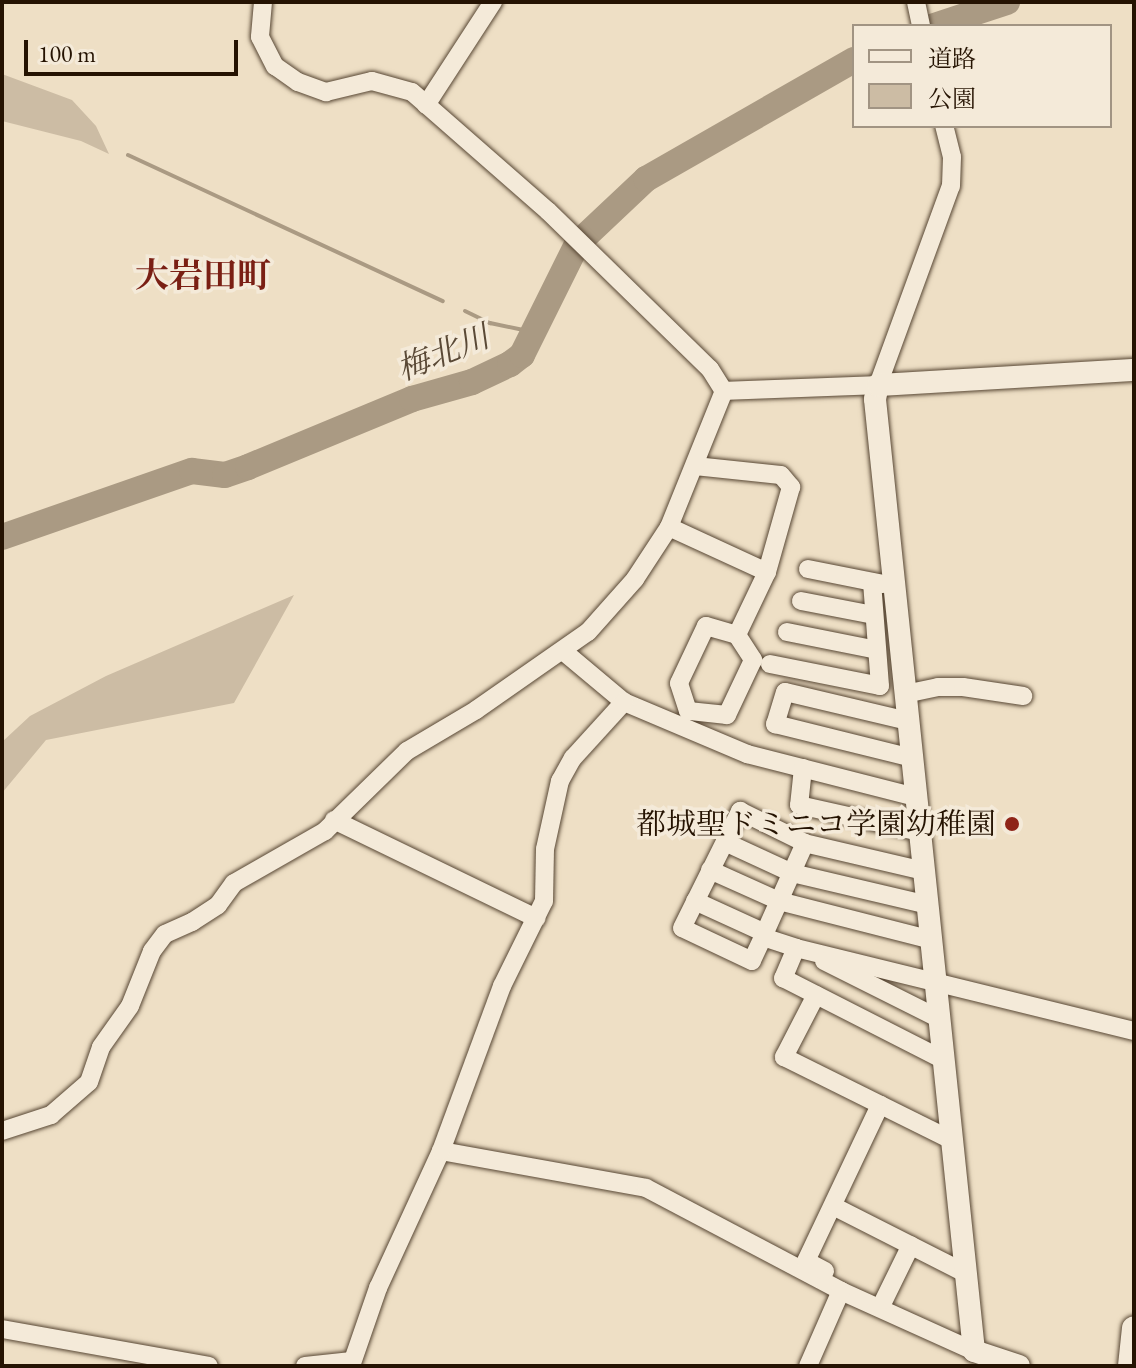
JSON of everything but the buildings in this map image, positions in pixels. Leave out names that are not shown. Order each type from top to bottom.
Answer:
[{"type":"main road","points":[[1130,1366],[1134,1328]]},
{"type":"street","points":[[263,2],[260,37],[264,52],[275,66],[298,82],[326,92],[372,81],[392,84],[412,92],[548,211],[710,369],[724,391]]},
{"type":"street","points":[[426,105],[493,2]]},
{"type":"street","points":[[916,2],[921,24]]},
{"type":"street","points":[[945,128],[952,157],[951,186],[875,399],[883,584],[905,694],[974,1351]]},
{"type":"street","points":[[724,391],[1134,370]]},
{"type":"street","points":[[2,1131],[51,1115],[89,1082],[101,1047],[130,1006],[152,951],[165,934],[218,905],[234,883],[325,831],[407,751],[588,632],[617,600],[669,527],[724,391]]},
{"type":"street","points":[[695,466],[781,475],[791,487],[767,572],[737,635]]},
{"type":"street","points":[[669,527],[767,572]]},
{"type":"street","points":[[808,569],[883,584]]},
{"type":"street","points":[[770,664],[880,686],[874,615],[883,584]]},
{"type":"street","points":[[801,601],[874,615]]},
{"type":"street","points":[[706,626],[737,635],[753,660],[727,715],[688,711],[679,683],[706,626]]},
{"type":"street","points":[[787,632],[877,650]]},
{"type":"street","points":[[563,651],[624,702],[747,754],[916,797]]},
{"type":"street","points":[[905,694],[938,687],[963,687],[1023,696]]},
{"type":"street","points":[[908,721],[785,692],[775,724],[912,758]]},
{"type":"street","points":[[305,1366],[352,1364],[378,1288],[441,1151],[502,986],[536,918],[547,886],[545,849],[560,781],[573,758],[624,702]]},
{"type":"street","points":[[803,768],[799,805],[802,842],[792,873],[752,961],[682,928],[740,811],[802,842],[924,871]]},
{"type":"street","points":[[799,805],[920,832]]},
{"type":"street","points":[[334,820],[536,918]]},
{"type":"street","points":[[725,842],[792,873],[928,905]]},
{"type":"street","points":[[710,870],[779,901],[932,940]]},
{"type":"street","points":[[695,901],[940,1019]]},
{"type":"street","points":[[796,948],[1134,1031]]},
{"type":"street","points":[[796,948],[783,978],[944,1060]]},
{"type":"street","points":[[816,995],[784,1057],[953,1141]]},
{"type":"street","points":[[880,1105],[806,1261],[953,1330]]},
{"type":"street","points":[[441,1151],[646,1188],[841,1291],[974,1351],[1019,1366]]},
{"type":"street","points":[[833,1206],[967,1274]]},
{"type":"street","points":[[884,1300],[911,1245]]},
{"type":"street","points":[[808,1366],[841,1291]]},
{"type":"street","points":[[2,1329],[209,1366]]},
{"type":"green space","points":[[2,74],[72,100],[96,126],[109,154],[81,141],[2,121]]},
{"type":"green space","points":[[294,595],[234,703],[46,740],[2,793],[2,742],[30,716],[106,676]]},
{"type":"waterway","name":"梅北川","points":[[940,24],[1007,2]]},
{"type":"waterway","name":"梅北川","points":[[2,537],[192,471],[225,475],[412,399],[472,382],[510,364],[522,355],[577,244],[646,179],[852,61]]},
{"type":"waterway","points":[[128,155],[443,301]]},
{"type":"waterway","points":[[465,311],[490,323],[533,332]]},
{"type":"place","name":"都城聖ドミニコ学園幼稚園","points":[[1012,824]]},
{"type":"district","name":"大岩田町","points":[[203,276]]}]
